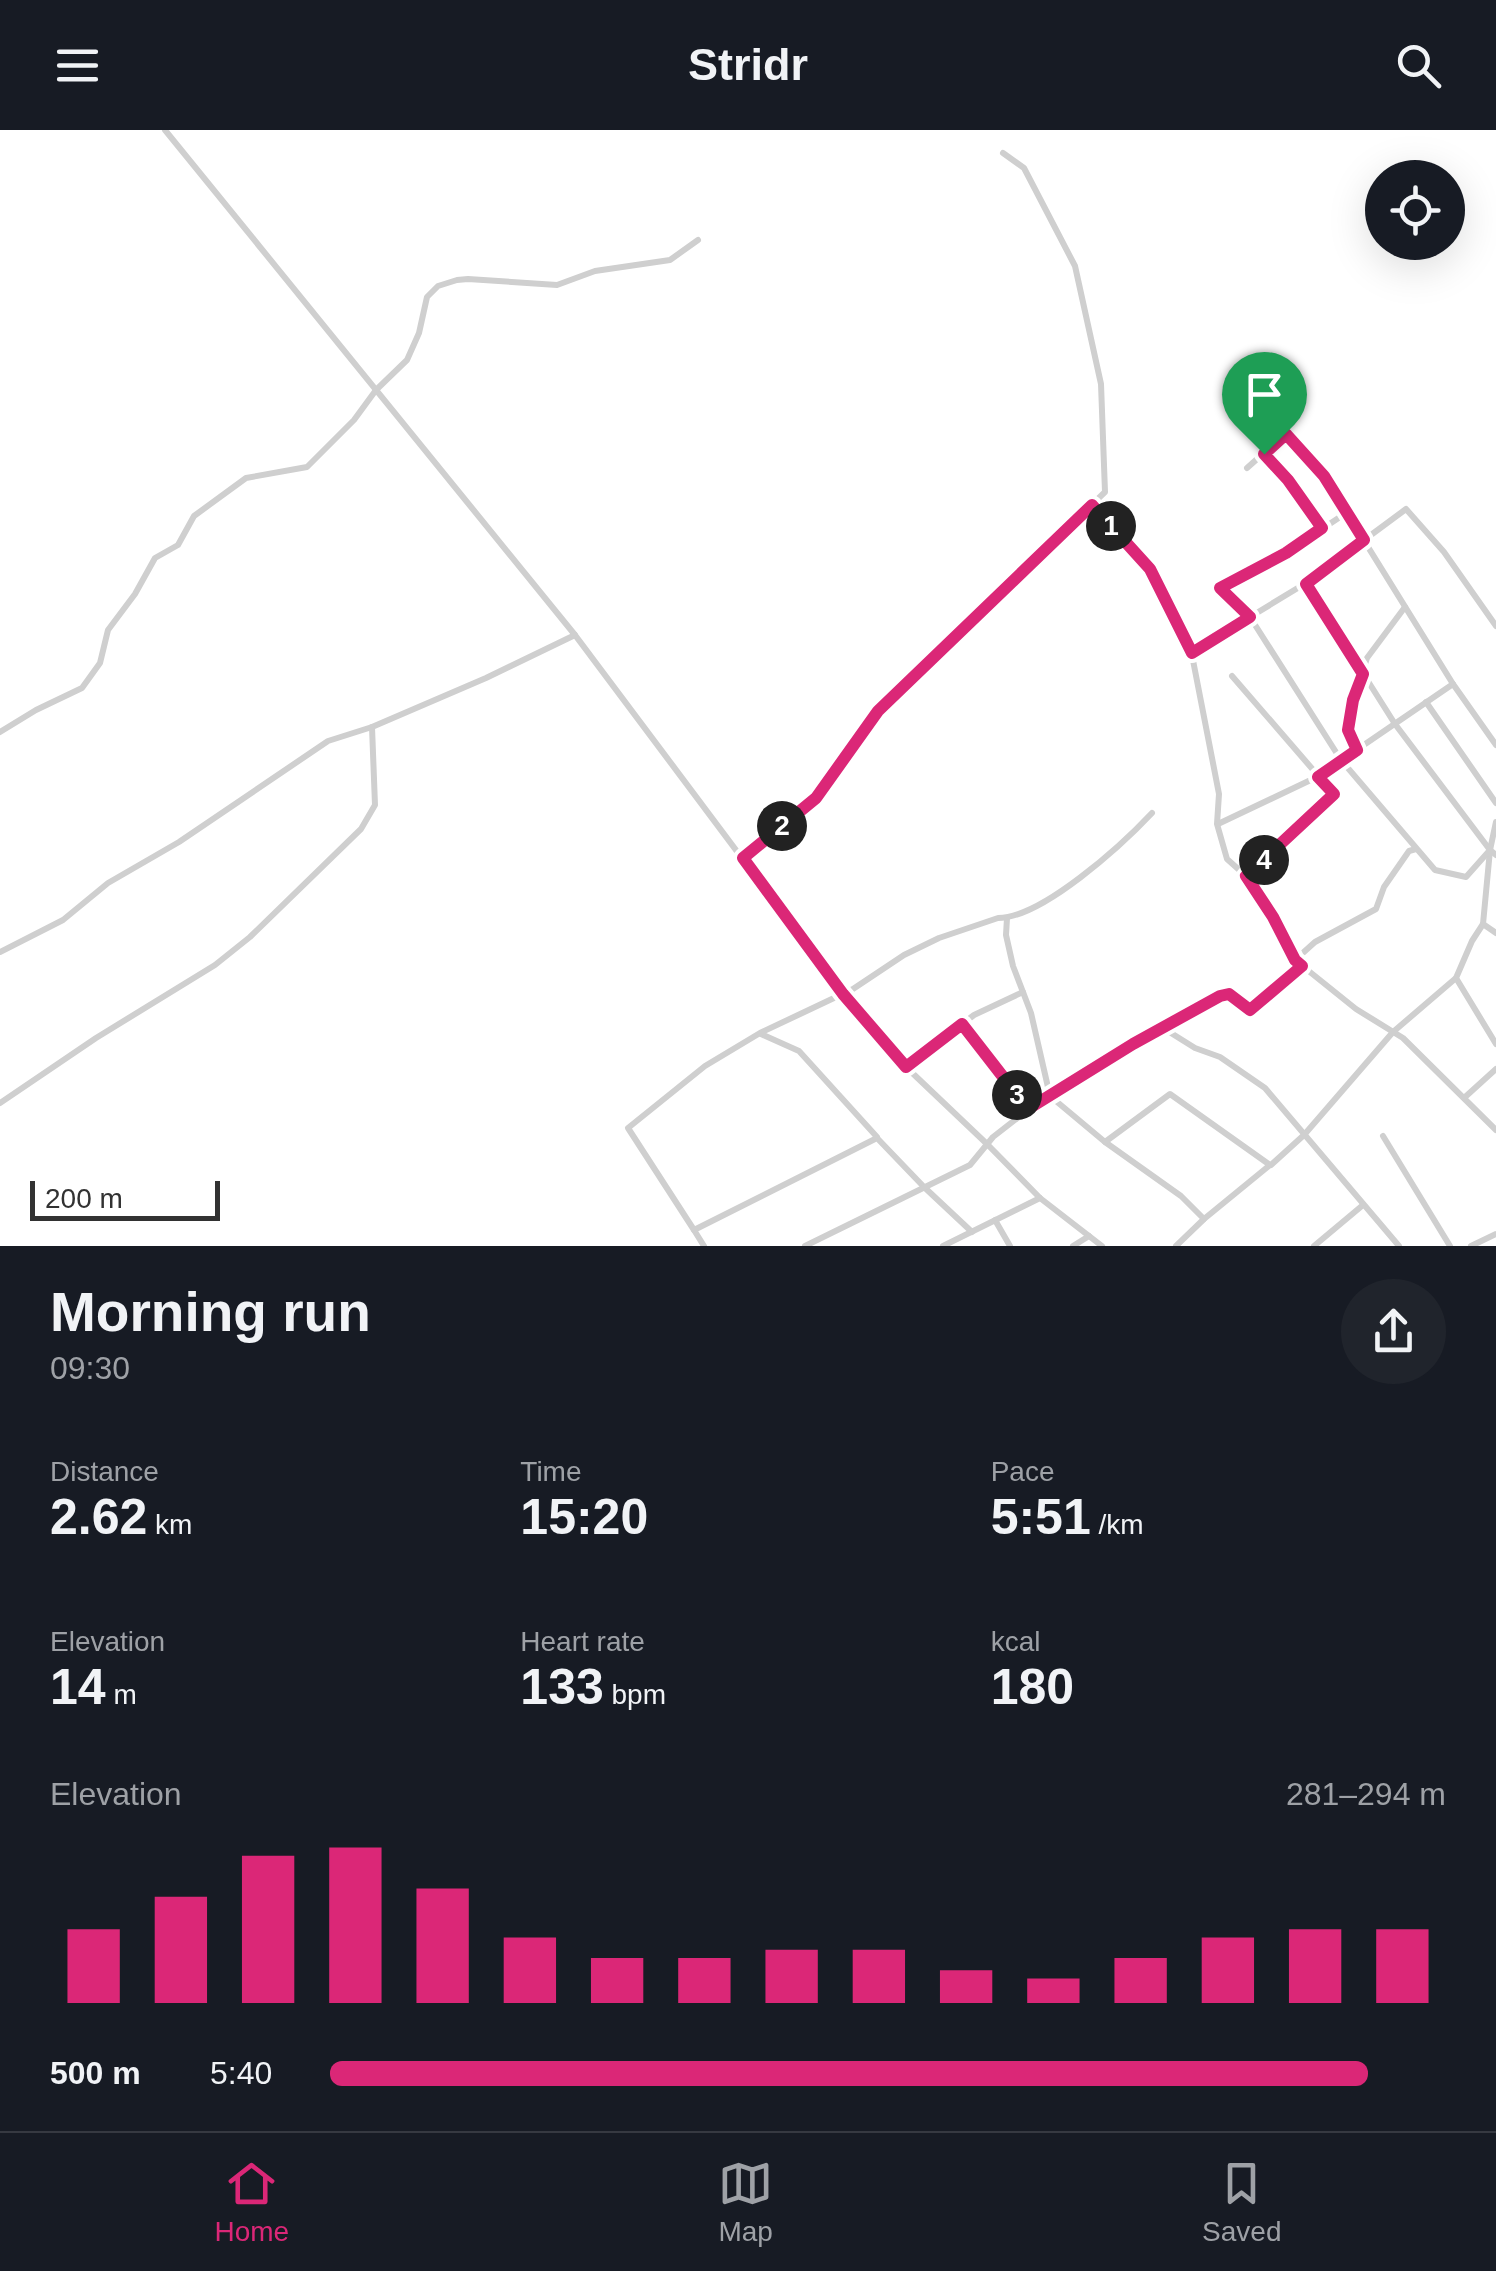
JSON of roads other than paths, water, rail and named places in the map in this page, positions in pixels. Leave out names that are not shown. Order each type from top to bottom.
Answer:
[{"type":"street","points":[[165,130],[575,636],[843,994],[906,1067],[1040,1198],[1102,1246]]},
{"type":"street","points":[[743,858],[816,798],[878,711],[1105,492],[1101,384],[1075,266],[1024,168],[1002,154]]},
{"type":"street","points":[[0,732],[82,688],[100,663],[108,630],[156,558],[178,545],[194,516],[246,478],[306,467],[354,420],[376,390],[407,360],[427,297],[438,286],[468,279],[557,285],[595,272],[670,260],[698,240]]},
{"type":"street","points":[[1246,468],[1286,434],[1324,476],[1453,684],[1496,745]]},
{"type":"street","points":[[1264,454],[1322,528]]},
{"type":"street","points":[[1092,505],[1150,569],[1192,653],[1218,794],[1217,824],[1228,859],[1246,876],[1295,960],[1356,1009],[1404,1038],[1496,1130]]},
{"type":"street","points":[[1192,653],[1306,584],[1406,509],[1444,552],[1496,626]]},
{"type":"street","points":[[1346,512],[1286,553],[1220,588],[1250,617],[1341,760],[1434,870],[1466,877],[1493,852]]},
{"type":"street","points":[[1306,584],[1395,724],[1493,852]]},
{"type":"street","points":[[1357,750],[1348,730],[1353,700],[1368,658],[1405,607]]},
{"type":"street","points":[[0,952],[63,920],[108,883],[179,842],[328,741],[372,727],[575,636]]},
{"type":"street","points":[[1232,676],[1334,794],[1246,876]]},
{"type":"street","points":[[1217,824],[1318,777],[1453,684]]},
{"type":"street","points":[[1426,702],[1496,803]]},
{"type":"street","points":[[0,1103],[215,965],[250,938],[360,829],[374,805],[372,727]]},
{"type":"street","points":[[704,1246],[628,1128],[706,1066],[760,1033],[843,994],[904,955],[939,938],[1041,905],[1108,855],[1152,813]]},
{"type":"street","points":[[1176,1246],[1304,1135],[1394,1032],[1456,978],[1483,924],[1496,822]]},
{"type":"street","points":[[1295,960],[1315,942],[1376,909],[1384,888],[1409,852],[1416,849]]},
{"type":"street","points":[[1007,918],[1006,936],[1013,966],[1031,1013],[1050,1096],[1105,1142],[1182,1196],[1204,1219]]},
{"type":"street","points":[[1483,924],[1496,932]]},
{"type":"street","points":[[804,1246],[970,1164],[1028,1109],[1163,1028],[1228,994],[1250,1010],[1302,966]]},
{"type":"street","points":[[1456,978],[1496,1044]]},
{"type":"street","points":[[906,1067],[974,1016],[1023,992]]},
{"type":"street","points":[[962,1024],[1028,1109]]},
{"type":"street","points":[[1163,1028],[1194,1048],[1220,1058],[1265,1088],[1399,1246]]},
{"type":"street","points":[[760,1033],[799,1051],[924,1188],[972,1232]]},
{"type":"street","points":[[1464,1098],[1496,1069]]},
{"type":"street","points":[[1105,1142],[1170,1094],[1270,1165]]},
{"type":"street","points":[[1383,1136],[1450,1246]]},
{"type":"street","points":[[694,1230],[877,1138]]},
{"type":"street","points":[[943,1246],[1040,1198]]},
{"type":"street","points":[[1314,1246],[1363,1205]]},
{"type":"street","points":[[995,1220],[1010,1246]]},
{"type":"street","points":[[1471,1246],[1496,1234]]},
{"type":"street","points":[[1073,1246],[1089,1236]]}]
